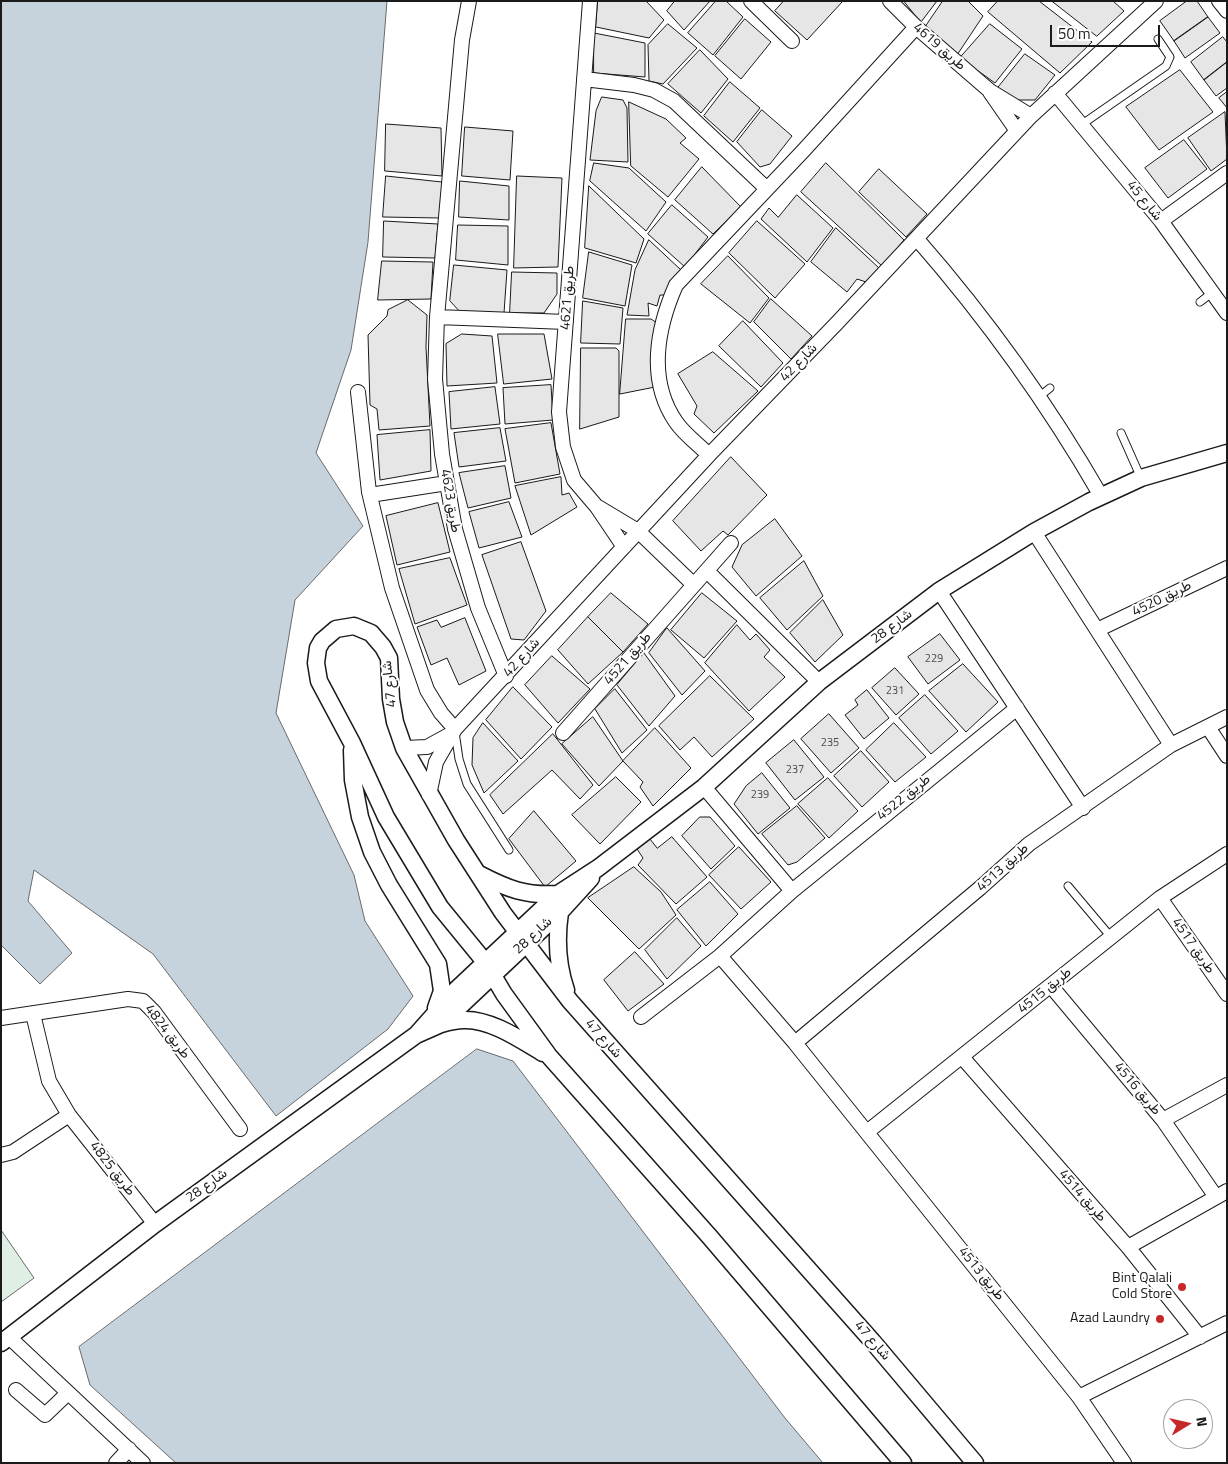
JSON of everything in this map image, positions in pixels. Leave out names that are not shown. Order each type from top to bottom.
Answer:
[{"type":"street","points":[[469,1],[462,40],[437,317],[566,322]]},
{"type":"street","name":"طريق 4621","points":[[590,1],[559,412],[562,447],[574,480],[597,507],[624,547]]},
{"type":"street","points":[[751,1],[792,41]]},
{"type":"street","name":"طريق 4619","points":[[890,1],[916,27],[990,91],[1031,116]]},
{"type":"street","name":"شارع 42","points":[[404,748],[427,747],[453,731],[709,455],[917,239],[1031,116],[1156,1]]},
{"type":"street","points":[[1219,1],[1227,11]]},
{"type":"street","points":[[709,455],[676,422],[664,396],[658,368],[658,339],[664,311],[676,285],[804,150],[916,27]]},
{"type":"street","points":[[584,79],[634,85],[654,90],[674,101],[766,188]]},
{"type":"street","name":"طريق 4619","points":[[990,91],[1017,131]]},
{"type":"street","name":"شارع 45","points":[[1055,94],[1161,221],[1227,313]]},
{"type":"street","points":[[1161,221],[1227,173]]},
{"type":"street","points":[[917,239],[1045,392],[1101,496]]},
{"type":"street","name":"طريق 4623","points":[[437,317],[435,379],[447,484],[455,529],[465,569],[506,676]]},
{"type":"street","points":[[358,392],[370,495],[392,588],[427,690],[453,731]]},
{"type":"street","name":"شارع 28","points":[[5,1340],[155,1224],[438,1018],[521,938],[558,894],[598,868],[704,787],[819,682],[939,591],[1034,532],[1101,496],[1141,478],[1227,453]]},
{"type":"street","points":[[370,495],[447,484]]},
{"type":"street","name":"طريق 4621","points":[[597,507],[638,531]]},
{"type":"street","points":[[638,531],[694,585]]},
{"type":"street","points":[[1034,532],[1170,745]]},
{"type":"street","name":"طريق 4521","points":[[563,733],[731,543]]},
{"type":"street","name":"طريق 4520","points":[[1097,630],[1227,568]]},
{"type":"street","points":[[707,570],[819,682]]},
{"type":"street","points":[[939,591],[1083,808]]},
{"type":"street","name":"شارع 47","points":[[903,1463],[710,1236],[549,1056],[504,994],[489,968],[440,907],[386,817],[352,743],[319,681],[316,663],[318,648],[322,641],[336,629],[354,626],[371,633],[383,646],[389,658],[391,699],[395,722],[404,748],[429,795],[521,938],[570,1001],[873,1342],[976,1463]]},
{"type":"street","name":"طريق 4522","points":[[641,1017],[720,956],[792,891],[1017,708]]},
{"type":"street","name":"طريق 4513","points":[[795,1043],[980,888],[1029,844],[1083,808],[1170,745],[1227,717]]},
{"type":"street","points":[[1208,727],[1227,756]]},
{"type":"street","name":"شارع 42","points":[[429,795],[436,762],[453,731]]},
{"type":"street","points":[[352,743],[353,780],[360,817],[372,852],[440,970],[442,991],[438,1018],[484,1023],[519,1039],[549,1056]]},
{"type":"street","points":[[704,787],[792,891]]},
{"type":"street","name":"طريق 4515","points":[[867,1132],[1160,898],[1227,854]]},
{"type":"street","name":"شارع 28","points":[[521,938],[560,912],[583,889],[598,868]]},
{"type":"street","points":[[478,873],[513,891],[528,894],[558,894]]},
{"type":"street","name":"طريق 4517","points":[[1160,898],[1227,994]]},
{"type":"street","points":[[560,912],[557,943],[558,962],[570,1001]]},
{"type":"street","name":"طريق 4513","points":[[720,956],[795,1043],[1079,1396],[1124,1463]]},
{"type":"street","name":"طريق 4516","points":[[1051,986],[1164,1120],[1222,1194],[1128,1247]]},
{"type":"street","name":"طريق 4824","points":[[1,1018],[128,999],[143,1001],[154,1012],[240,1129]]},
{"type":"street","name":"طريق 4825","points":[[33,1014],[49,1081],[68,1115],[155,1224]]},
{"type":"street","name":"طريق 4514","points":[[962,1056],[1128,1247],[1200,1337]]},
{"type":"street","points":[[1164,1120],[1227,1085]]},
{"type":"street","points":[[1,1155],[13,1152],[68,1115]]},
{"type":"street","points":[[1079,1396],[1227,1323]]},
{"type":"street","points":[[5,1340],[68,1393],[144,1463]]},
{"type":"street","points":[[16,1390],[45,1415],[68,1393]]},
{"type":"street","points":[[116,1463],[129,1448]]},
{"type":"lane","points":[[1082,125],[1166,66],[1170,57],[1158,39]]},
{"type":"lane","points":[[1200,302],[1213,292]]},
{"type":"lane","points":[[1121,433],[1141,478]]},
{"type":"lane","points":[[453,731],[467,784],[509,850]]},
{"type":"lane","points":[[1068,886],[1112,937]]},
{"type":"green space","points":[[1,1230],[34,1278],[1,1302]]},
{"type":"shaded area","points":[[1,1],[387,1],[368,242],[351,350],[316,453],[363,526],[295,600],[276,713],[354,875],[365,921],[413,996],[388,1029],[276,1116],[153,954],[34,870],[28,901],[72,953],[40,984],[1,945]]},
{"type":"shaded area","points":[[477,1049],[513,1061],[785,1418],[823,1463],[176,1463],[90,1385],[79,1347]]},
{"type":"building","points":[[598,1],[646,1],[664,20],[649,38],[596,27]]},
{"type":"building","points":[[675,1],[710,1],[684,30],[667,11]]},
{"type":"building","points":[[716,1],[726,1],[743,17],[713,55],[688,33]]},
{"type":"building","points":[[784,1],[843,1],[807,40],[775,11]]},
{"type":"building","points":[[904,1],[937,1],[921,22]]},
{"type":"building","points":[[943,1],[968,1],[983,16],[957,55],[926,26]]},
{"type":"building","points":[[998,1],[1039,1],[1092,42],[1060,73],[988,12]]},
{"type":"building","points":[[1052,1],[1113,1],[1124,11],[1097,36]]},
{"type":"building","points":[[1187,1],[1197,1],[1208,17],[1174,41],[1160,21]]},
{"type":"building","points":[[1208,17],[1220,33],[1185,58],[1174,41]]},
{"type":"building","points":[[745,19],[771,42],[741,79],[715,56]]},
{"type":"building","points":[[668,24],[697,48],[663,84],[649,81],[648,45]]},
{"type":"building","points":[[990,24],[1022,49],[995,83],[960,58]]},
{"type":"building","points":[[594,33],[645,43],[645,77],[594,73]]},
{"type":"building","points":[[1223,37],[1227,42],[1227,62],[1204,80],[1191,62]]},
{"type":"building","points":[[700,50],[728,79],[701,113],[668,84]]},
{"type":"building","points":[[1025,54],[1055,75],[1035,100],[1018,100],[997,89]]},
{"type":"building","points":[[1227,62],[1227,88],[1216,96],[1204,80]]},
{"type":"building","points":[[1180,70],[1213,112],[1159,150],[1126,107]]},
{"type":"building","points":[[730,82],[760,108],[733,142],[704,116]]},
{"type":"building","points":[[1227,92],[1227,108],[1219,98]]},
{"type":"building","points":[[602,97],[623,100],[627,108],[628,162],[590,160],[596,111]]},
{"type":"building","points":[[629,102],[666,119],[686,138],[680,143],[699,159],[668,197],[631,166]]},
{"type":"building","points":[[762,110],[792,136],[770,164],[760,167],[737,142]]},
{"type":"building","points":[[1225,112],[1227,159],[1211,171],[1188,138]]},
{"type":"building","points":[[386,124],[441,128],[442,176],[385,171]]},
{"type":"building","points":[[465,127],[513,131],[510,180],[462,176]]},
{"type":"building","points":[[1184,140],[1207,169],[1168,198],[1145,168]]},
{"type":"building","points":[[594,163],[629,168],[666,202],[646,231],[590,181]]},
{"type":"building","points":[[826,163],[904,240],[882,266],[801,192]]},
{"type":"building","points":[[702,167],[741,207],[713,234],[675,200]]},
{"type":"building","points":[[879,169],[927,214],[906,237],[859,192]]},
{"type":"building","points":[[386,176],[442,182],[440,218],[383,217]]},
{"type":"building","points":[[517,176],[562,178],[558,267],[514,268]]},
{"type":"building","points":[[460,181],[509,186],[509,220],[459,217]]},
{"type":"building","points":[[589,186],[644,239],[636,263],[585,248]]},
{"type":"building","points":[[797,195],[833,228],[807,262],[761,219],[769,208],[778,217]]},
{"type":"building","points":[[672,205],[708,237],[685,267],[648,234]]},
{"type":"building","points":[[384,221],[438,224],[435,258],[383,257]]},
{"type":"building","points":[[757,221],[805,264],[775,298],[729,253]]},
{"type":"building","points":[[458,225],[508,226],[508,265],[456,260]]},
{"type":"building","points":[[836,228],[879,268],[866,282],[857,279],[847,292],[811,262]]},
{"type":"building","points":[[649,240],[681,270],[666,295],[660,295],[657,306],[648,303],[649,316],[627,315],[635,270]]},
{"type":"building","points":[[589,252],[632,265],[625,306],[583,298]]},
{"type":"building","points":[[728,256],[769,298],[750,323],[701,284]]},
{"type":"building","points":[[382,261],[433,262],[431,299],[378,300]]},
{"type":"building","points":[[454,265],[507,270],[504,313],[462,314],[450,301]]},
{"type":"building","points":[[512,272],[557,273],[557,294],[544,313],[510,313]]},
{"type":"building","points":[[771,299],[812,336],[791,359],[754,322]]},
{"type":"building","points":[[408,300],[427,315],[426,347],[430,426],[379,430],[377,409],[370,405],[368,335],[387,316],[388,310]]},
{"type":"building","points":[[583,301],[623,308],[620,344],[581,343]]},
{"type":"building","points":[[626,319],[651,319],[657,323],[655,387],[620,394]]},
{"type":"building","points":[[743,321],[783,363],[761,387],[719,346]]},
{"type":"building","points":[[462,334],[492,336],[497,383],[447,386],[446,344]]},
{"type":"building","points":[[498,334],[544,334],[552,379],[504,384]]},
{"type":"building","points":[[581,348],[616,348],[619,351],[619,417],[580,429]]},
{"type":"building","points":[[713,352],[758,391],[714,433],[694,414],[697,406],[678,374]]},
{"type":"building","points":[[551,385],[553,420],[505,424],[503,388]]},
{"type":"building","points":[[495,387],[500,424],[451,429],[449,392]]},
{"type":"building","points":[[551,423],[560,474],[515,483],[505,429]]},
{"type":"building","points":[[500,428],[506,461],[459,467],[454,433]]},
{"type":"building","points":[[430,430],[431,471],[380,480],[377,435]]},
{"type":"building","points":[[731,457],[767,495],[728,535],[723,531],[701,551],[673,521]]},
{"type":"building","points":[[505,466],[511,498],[468,508],[459,473]]},
{"type":"building","points":[[561,477],[562,495],[569,493],[577,507],[531,535],[515,486]]},
{"type":"building","points":[[509,502],[522,537],[479,548],[469,512]]},
{"type":"building","points":[[438,503],[450,552],[397,565],[386,516]]},
{"type":"building","points":[[775,519],[802,556],[756,596],[732,567],[742,545]]},
{"type":"building","points":[[521,542],[546,611],[524,640],[511,639],[482,555]]},
{"type":"building","points":[[450,558],[467,605],[415,624],[399,569]]},
{"type":"building","points":[[804,561],[823,596],[787,630],[760,598]]},
{"type":"building","points":[[611,593],[648,624],[623,652],[588,617]]},
{"type":"building","points":[[702,593],[737,621],[704,658],[671,630]]},
{"type":"building","points":[[823,600],[843,635],[815,662],[790,633]]},
{"type":"building","points":[[588,617],[623,652],[588,684],[558,650]]},
{"type":"building","points":[[465,618],[486,671],[459,685],[447,658],[431,665],[417,627],[437,620],[441,627]]},
{"type":"building","points":[[737,625],[750,640],[756,634],[770,650],[764,657],[785,677],[749,711],[705,663]]},
{"type":"building","points":[[667,628],[705,671],[682,695],[649,653]]},
{"type":"building","points":[[940,634],[960,660],[928,684],[908,657]]},
{"type":"building","points":[[644,653],[675,696],[649,726],[617,685]]},
{"type":"building","points":[[552,656],[590,689],[558,723],[525,685]]},
{"type":"building","points":[[963,664],[998,702],[966,732],[929,691]]},
{"type":"building","points":[[895,668],[919,694],[896,715],[872,688]]},
{"type":"building","points":[[710,676],[754,719],[712,757],[694,737],[680,750],[659,726]]},
{"type":"building","points":[[513,687],[552,727],[521,759],[486,720]]},
{"type":"building","points":[[615,689],[647,730],[622,753],[595,709]]},
{"type":"building","points":[[867,690],[889,718],[864,739],[845,715],[858,705],[855,700]]},
{"type":"building","points":[[925,695],[958,731],[931,754],[899,718]]},
{"type":"building","points":[[829,714],[859,748],[831,773],[801,739]]},
{"type":"building","points":[[593,717],[623,761],[599,786],[562,744]]},
{"type":"building","points":[[483,723],[518,761],[484,793],[472,765],[473,738]]},
{"type":"building","points":[[894,723],[926,757],[895,782],[866,750]]},
{"type":"building","points":[[655,728],[691,768],[653,806],[640,787],[643,782],[623,761]]},
{"type":"building","points":[[553,734],[593,785],[580,799],[552,770],[503,814],[490,795]]},
{"type":"building","points":[[794,740],[824,777],[795,800],[766,763]]},
{"type":"building","points":[[861,751],[889,782],[862,807],[834,776]]},
{"type":"building","points":[[762,773],[790,808],[758,834],[734,804],[746,786]]},
{"type":"building","points":[[616,777],[641,802],[600,844],[572,815]]},
{"type":"building","points":[[828,778],[858,811],[829,838],[798,804]]},
{"type":"building","points":[[797,806],[825,838],[797,862],[788,865],[762,834]]},
{"type":"building","points":[[534,811],[576,861],[545,887],[509,839]]},
{"type":"building","points":[[700,817],[710,817],[735,846],[711,869],[682,836]]},
{"type":"building","points":[[672,837],[707,877],[676,904],[638,865],[643,858],[637,849],[650,839],[657,848]]},
{"type":"building","points":[[739,847],[771,882],[741,909],[709,875]]},
{"type":"building","points":[[634,867],[661,892],[676,915],[639,949],[588,898]]},
{"type":"building","points":[[710,882],[738,914],[706,946],[677,910]]},
{"type":"building","points":[[677,918],[701,946],[667,979],[645,950]]},
{"type":"building","points":[[635,952],[664,984],[628,1011],[604,980]]},
{"type":"place","name":"Bint Qalali Cold Store","points":[[1182,1287]]},
{"type":"place","name":"Azad Laundry","points":[[1160,1319]]}]
